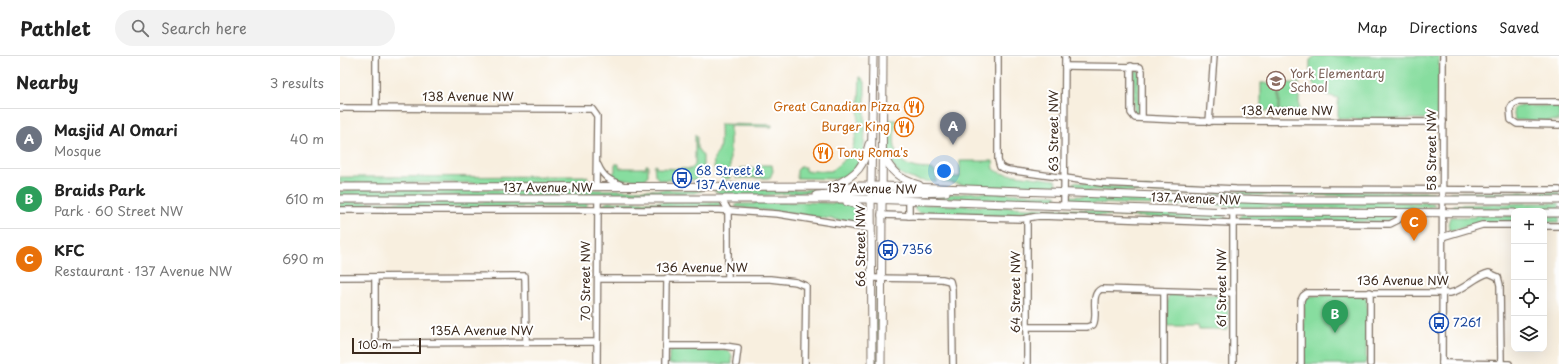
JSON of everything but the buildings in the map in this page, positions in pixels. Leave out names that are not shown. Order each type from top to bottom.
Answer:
[{"type":"main road","name":"66 Street NW","points":[[872,364],[871,189],[873,56]]},
{"type":"main road","name":"66 Street NW","points":[[881,364],[883,56]]},
{"type":"main road","points":[[834,186],[858,171],[866,153],[872,132]]},
{"type":"main road","points":[[882,147],[888,165],[898,176],[927,187]]},
{"type":"main road","name":"137 Avenue NW","points":[[340,186],[834,186],[871,189]]},
{"type":"main road","points":[[783,199],[871,189],[882,186]]},
{"type":"main road","name":"137 Avenue NW","points":[[882,186],[1271,200],[1559,200]]},
{"type":"main road","points":[[882,197],[966,189]]},
{"type":"main road","name":"137 Avenue NW","points":[[340,199],[734,198],[871,200],[882,197],[909,201],[1233,212],[1511,212]]},
{"type":"main road","points":[[835,199],[857,205],[862,208],[867,214],[871,228]]},
{"type":"main road","points":[[1547,212],[1559,212]]},
{"type":"street","points":[[376,56],[376,108]]},
{"type":"street","name":"137 Avenue NW","points":[[998,56],[998,160],[1000,167],[1008,170],[1107,184],[1232,189],[1559,190]]},
{"type":"street","name":"63 Street NW","points":[[1064,206],[1065,56]]},
{"type":"street","points":[[1209,122],[1214,56]]},
{"type":"street","name":"58 Street NW","points":[[1442,364],[1443,56]]},
{"type":"street","points":[[1065,66],[1140,67],[1142,71],[1142,118]]},
{"type":"street","name":"138 Avenue NW","points":[[1131,66],[1131,112],[1132,116],[1135,118],[1209,122],[1443,122]]},
{"type":"street","points":[[1559,102],[1518,102],[1512,106],[1510,112],[1512,121],[1517,124],[1559,124]]},
{"type":"street","name":"138 Avenue NW","points":[[340,108],[592,109],[595,111],[597,116],[597,161]]},
{"type":"street","points":[[596,186],[597,161]]},
{"type":"street","name":"137 Avenue NW","points":[[597,161],[601,172],[607,179],[624,186]]},
{"type":"street","points":[[728,278],[728,210],[734,198]]},
{"type":"street","name":"70 Street NW","points":[[597,364],[598,199]]},
{"type":"street","points":[[722,199],[728,210]]},
{"type":"street","points":[[909,201],[909,216]]},
{"type":"street","name":"137 Avenue NW","points":[[340,210],[728,210],[778,214],[871,228]]},
{"type":"street","name":"61 Street NW","points":[[1233,212],[1233,364]]},
{"type":"street","name":"137 Avenue NW","points":[[881,215],[1027,219],[1041,216],[1233,223],[1390,224],[1398,220],[1403,212]]},
{"type":"street","name":"64 Street NW","points":[[1027,219],[1027,364]]},
{"type":"street","points":[[1442,237],[1482,225],[1511,225]]},
{"type":"street","points":[[1547,226],[1559,226]]},
{"type":"street","name":"136 Avenue NW","points":[[1301,364],[1301,306],[1303,296],[1312,292],[1442,293],[1458,291],[1484,274],[1490,273],[1498,277],[1500,285],[1501,363]]},
{"type":"street","points":[[340,277],[525,276],[526,342]]},
{"type":"street","name":"135A Avenue NW","points":[[375,277],[375,342],[384,344],[597,342]]},
{"type":"street","points":[[666,278],[666,364]]},
{"type":"street","points":[[872,278],[942,279],[950,281],[952,289],[953,364]]},
{"type":"street","name":"136 Avenue NW","points":[[598,279],[770,279],[796,282],[806,286],[805,364]]},
{"type":"street","points":[[1027,327],[1087,327],[1093,325],[1095,319],[1097,291],[1107,288],[1233,292]]},
{"type":"street","points":[[1164,291],[1164,364]]},
{"type":"street","points":[[1370,292],[1370,364]]},
{"type":"street","points":[[666,346],[725,346],[738,348],[736,364]]},
{"type":"street","points":[[1442,364],[1509,364]]},
{"type":"green space","points":[[1315,56],[1439,56],[1439,115],[1434,119],[1338,119],[1338,98],[1318,90],[1312,81],[1310,60]]},
{"type":"green space","points":[[1137,69],[1139,72],[1139,113],[1137,114],[1134,112],[1134,73]]},
{"type":"green space","points":[[860,76],[865,82],[865,138],[862,156],[858,164],[853,171],[845,176],[835,179],[797,178],[797,170],[800,167],[805,167],[805,171],[831,171],[851,154],[858,127]]},
{"type":"green space","points":[[1261,83],[1279,83],[1279,111],[1261,111]]},
{"type":"green space","points":[[1280,83],[1299,83],[1299,111],[1280,111]]},
{"type":"green space","points":[[1516,106],[1559,106],[1559,121],[1515,120],[1513,109]]},
{"type":"green space","points":[[887,119],[896,120],[894,142],[899,158],[904,163],[911,166],[933,170],[937,176],[936,182],[920,181],[908,178],[899,173],[893,166],[889,158],[887,148],[885,121]]},
{"type":"green space","points":[[720,124],[772,125],[772,127],[730,126],[730,178],[726,179],[719,176],[714,166],[714,158],[720,147]]},
{"type":"green space","points":[[695,134],[697,136],[697,148],[703,156],[703,173],[701,177],[695,180],[659,180],[655,175],[654,165],[656,165],[656,168],[691,169],[695,165]]},
{"type":"green space","points":[[960,161],[993,161],[994,169],[1000,173],[1055,180],[1058,185],[1053,187],[1042,186],[1042,188],[973,186],[942,181],[942,177],[960,177]]},
{"type":"green space","points":[[615,164],[619,164],[619,168],[646,168],[646,165],[648,165],[648,175],[645,180],[614,179],[610,177],[615,171]]},
{"type":"green space","points":[[757,165],[772,165],[773,171],[770,178],[736,178],[735,174],[740,174],[740,168],[757,168]]},
{"type":"green space","points":[[340,177],[588,177],[587,182],[584,183],[340,183]]},
{"type":"green space","points":[[1074,182],[1101,186],[1224,191],[1434,192],[1433,195],[1407,195],[1401,193],[1400,196],[1232,195],[1078,190],[1073,189]]},
{"type":"green space","points":[[367,189],[702,191],[694,193],[587,194],[558,196],[340,196],[340,191]]},
{"type":"green space","points":[[714,190],[864,190],[740,196],[720,193]]},
{"type":"green space","points":[[973,192],[1056,195],[1057,198],[1052,200],[1012,200],[904,197],[889,194],[961,194]]},
{"type":"green space","points":[[1450,192],[1559,192],[1559,197],[1458,197],[1450,194]]},
{"type":"green space","points":[[1069,196],[1433,203],[1436,206],[1330,209],[1083,203],[1069,199]]},
{"type":"green space","points":[[340,202],[587,202],[587,207],[340,208]]},
{"type":"green space","points":[[608,202],[718,202],[722,204],[718,207],[604,206],[604,204]]},
{"type":"green space","points":[[755,202],[849,204],[861,210],[866,220],[864,223],[860,223],[735,207],[737,204],[755,204]]},
{"type":"green space","points":[[1559,203],[1559,209],[1459,209],[1452,207],[1454,205]]},
{"type":"green space","points":[[915,205],[1219,214],[1227,218],[1227,220],[1033,213],[1017,216],[918,213],[914,209]]},
{"type":"green space","points":[[1243,214],[1393,217],[1388,221],[1381,222],[1239,220],[1238,219]]},
{"type":"green space","points":[[1475,215],[1511,216],[1511,222],[1477,223],[1450,230],[1448,224],[1450,217],[1475,217]]},
{"type":"green space","points":[[1547,216],[1559,216],[1559,222],[1547,222]]},
{"type":"green space","points":[[878,284],[878,364],[876,364],[876,288]]},
{"type":"green space","points":[[1171,294],[1224,295],[1228,300],[1228,330],[1200,330],[1199,326],[1167,326],[1167,298]]},
{"type":"green space","points":[[1362,295],[1367,300],[1366,364],[1304,364],[1304,302],[1307,298],[1311,296]]},
{"type":"green space","points":[[671,350],[727,350],[731,354],[732,364],[669,364],[669,354]]},
{"type":"place","name":"York Elementary School","points":[[1276,81]]},
{"type":"place","name":"Great Canadian Pizza","points":[[914,107]]},
{"type":"place","name":"Burger King","points":[[904,127]]},
{"type":"place","name":"Masjid Al Omari","points":[[953,145]]},
{"type":"place","name":"Tony Roma's","points":[[823,153]]},
{"type":"place","name":"68 Street & 137 Avenue","points":[[682,178]]},
{"type":"place","name":"KFC","points":[[1414,241]]},
{"type":"place","name":"7356","points":[[888,250]]},
{"type":"place","name":"7261","points":[[1439,323]]},
{"type":"place","name":"Braids Park","points":[[1335,333]]}]
